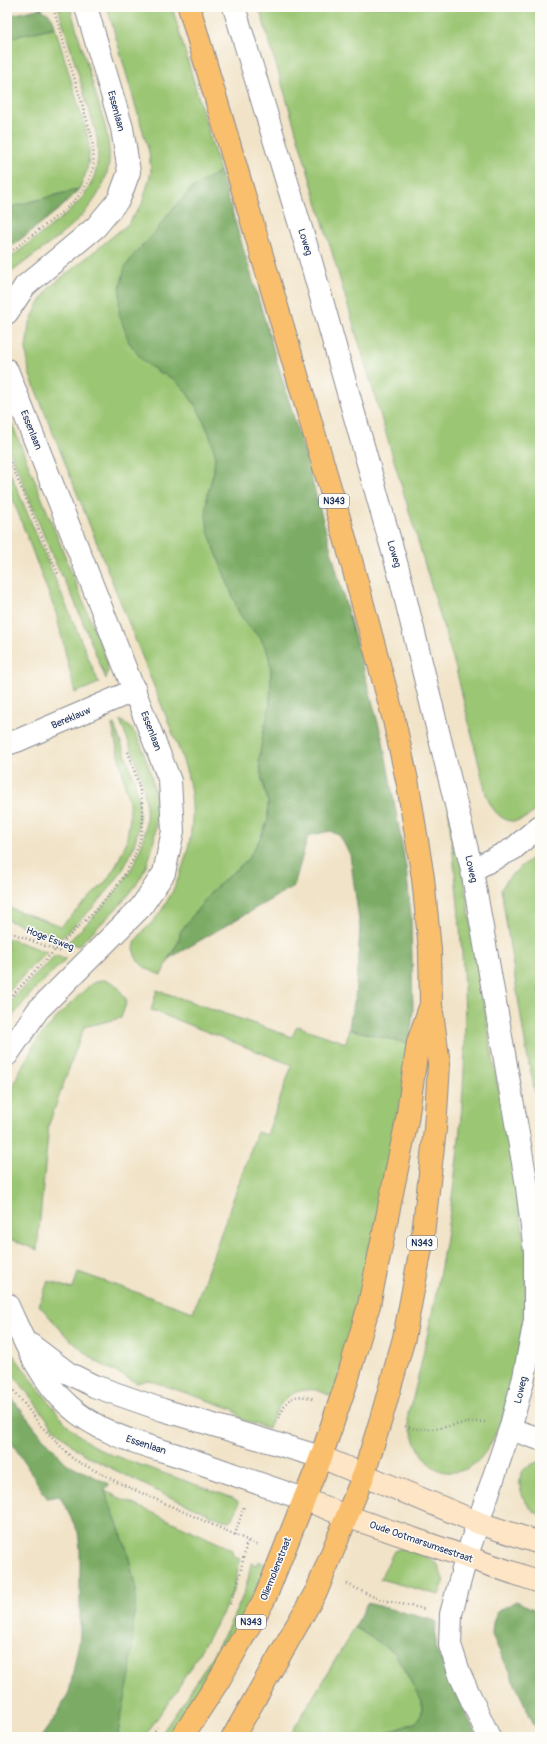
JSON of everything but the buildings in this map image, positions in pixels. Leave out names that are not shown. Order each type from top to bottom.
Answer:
[{"type":"main road","name":"N343","points":[[189,7],[347,545],[394,720],[408,785],[423,878],[430,950],[431,1005],[439,1064],[435,1129],[422,1243],[404,1338],[364,1474],[317,1590],[233,1737]]},
{"type":"main road","name":"N343","points":[[321,1457],[347,1381],[369,1305],[407,1120],[418,1042],[431,1005]]},
{"type":"main road","points":[[321,1457],[479,1523],[540,1544]]},
{"type":"main road","name":"Oliemolenstraat","points":[[182,1737],[219,1680],[265,1598],[281,1554],[321,1457]]},
{"type":"main road","name":"Oude Ootmarsumsestraat","points":[[304,1499],[346,1516],[540,1582]]},
{"type":"street","name":"Essenlaan","points":[[7,314],[25,286],[96,228],[119,199],[129,172],[122,128],[86,7]]},
{"type":"street","name":"Loweg","points":[[234,7],[310,258],[401,580],[472,870],[526,1180],[535,1251],[535,1320],[524,1377],[510,1429],[466,1558],[451,1614],[450,1645],[460,1675],[489,1737]]},
{"type":"street","name":"Essenlaan","points":[[7,370],[170,781],[173,831],[164,873],[141,907],[38,1010],[7,1055]]},
{"type":"street","name":"Bereklauw","points":[[7,744],[135,690]]},
{"type":"street","points":[[472,870],[513,849],[540,826]]},
{"type":"street","name":"Essenlaan","points":[[7,1304],[24,1340],[49,1383],[68,1405],[93,1423],[125,1439],[304,1499]]},
{"type":"street","name":"Essenlaan","points":[[24,1340],[68,1373],[94,1386],[164,1410],[321,1457]]},
{"type":"street","points":[[510,1429],[540,1439]]},
{"type":"path","points":[[7,255],[65,211],[87,184],[92,170],[94,154],[92,137],[54,10],[47,7]]},
{"type":"path","name":"Hoge Esweg","points":[[7,931],[88,961]]},
{"type":"path","points":[[7,1381],[41,1426],[73,1459],[117,1482],[247,1541],[281,1554]]},
{"type":"path","points":[[228,1610],[239,1579],[247,1541]]},
{"type":"path","points":[[324,1573],[378,1598],[451,1614]]},
{"type":"path","points":[[150,1737],[161,1720]]},
{"type":"green space","points":[[58,7],[70,7],[106,129],[109,163],[105,181],[97,197],[85,211],[72,225],[13,271],[7,278],[7,260],[74,207],[89,187],[94,176],[97,163],[98,149],[96,133]]},
{"type":"green space","points":[[107,7],[172,7],[220,171],[192,188],[165,218],[155,233],[136,252],[129,342],[143,361],[157,371],[174,379],[185,390],[199,411],[209,433],[215,454],[214,471],[207,497],[208,531],[239,613],[248,626],[260,637],[268,653],[271,668],[270,706],[263,734],[259,760],[268,802],[268,820],[260,839],[248,859],[212,891],[180,932],[179,941],[161,975],[148,969],[140,963],[134,950],[136,940],[156,918],[165,905],[180,875],[192,826],[189,781],[177,744],[29,373],[26,348],[29,325],[38,305],[50,287],[128,224],[142,204],[151,172],[149,152]]},
{"type":"green space","points":[[259,7],[540,7],[540,806],[524,819],[509,821],[502,818],[496,812],[486,794],[456,669]]},
{"type":"green space","points":[[42,8],[43,11],[52,17],[55,27],[7,39],[7,16]]},
{"type":"green space","points":[[55,27],[88,137],[89,157],[87,170],[79,189],[7,208],[7,39]]},
{"type":"green space","points":[[220,171],[306,458],[383,741],[406,867],[411,916],[413,1010],[410,1044],[349,1029],[355,999],[360,928],[350,855],[340,836],[330,831],[308,836],[294,886],[168,959],[179,941],[180,932],[212,891],[248,859],[260,839],[268,820],[268,802],[259,760],[263,734],[270,706],[271,668],[268,653],[260,637],[248,626],[239,613],[208,531],[206,516],[207,497],[214,471],[215,454],[209,433],[199,411],[185,390],[174,379],[157,371],[143,361],[129,342],[119,314],[120,288],[125,267],[136,252],[155,233],[165,218],[192,188]]},
{"type":"green space","points":[[79,189],[63,206],[7,250],[7,208]]},
{"type":"green space","points":[[7,411],[107,661],[108,671],[106,679],[73,598],[53,558],[7,444]]},
{"type":"green space","points":[[7,465],[99,683],[75,693],[56,613],[7,484]]},
{"type":"green space","points":[[120,720],[135,734],[141,745],[148,765],[155,797],[156,829],[149,860],[134,888],[114,911],[78,946],[68,942],[116,892],[138,855],[144,834],[146,811],[143,786],[136,761]]},
{"type":"green space","points":[[114,724],[129,763],[136,787],[139,811],[137,834],[131,854],[108,891],[93,908],[60,939],[7,920],[7,907],[61,926],[106,881],[117,864],[126,843],[130,817],[129,803],[112,725]]},
{"type":"green space","points":[[451,795],[495,1069],[511,1141],[526,1253],[526,1274],[521,1336],[515,1371],[506,1404],[496,1434],[482,1456],[466,1469],[456,1472],[440,1470],[433,1467],[427,1461],[418,1447],[410,1428],[408,1416],[433,1310],[455,1178],[460,1133],[465,1044],[465,1015],[460,928],[449,812]]},
{"type":"green space","points":[[540,851],[540,1115],[527,1055],[501,889],[510,876]]},
{"type":"green space","points":[[7,938],[47,952],[29,969],[7,994]]},
{"type":"green space","points":[[55,955],[66,959],[33,991],[7,1023],[7,1006]]},
{"type":"green space","points":[[101,980],[114,983],[127,1001],[121,1018],[84,1027],[49,1124],[37,1250],[7,1238],[7,1106],[18,1074],[36,1041],[61,1013],[91,984]]},
{"type":"green space","points":[[157,990],[292,1037],[297,1026],[346,1043],[349,1029],[410,1044],[403,1100],[361,1299],[333,1397],[316,1390],[306,1390],[291,1395],[280,1406],[268,1428],[242,1420],[233,1409],[148,1380],[137,1383],[97,1362],[69,1339],[39,1305],[48,1281],[73,1289],[78,1272],[193,1312],[257,1132],[267,1135],[292,1065],[151,1010]]},
{"type":"green space","points":[[7,1347],[63,1420],[90,1444],[107,1453],[233,1498],[239,1502],[236,1512],[230,1521],[223,1520],[163,1494],[91,1458],[75,1448],[53,1427],[7,1366]]},
{"type":"green space","points":[[7,1392],[40,1434],[66,1463],[109,1484],[105,1491],[127,1550],[136,1590],[130,1676],[118,1737],[41,1737],[58,1713],[69,1692],[80,1637],[80,1550],[78,1532],[60,1496],[47,1498],[7,1435]]},
{"type":"green space","points":[[540,1461],[540,1515],[527,1504],[521,1493],[520,1481],[524,1470]]},
{"type":"green space","points":[[105,1491],[225,1546],[232,1550],[233,1556],[240,1559],[234,1589],[222,1614],[177,1690],[144,1737],[118,1737],[136,1590],[127,1550]]},
{"type":"green space","points":[[402,1548],[422,1554],[438,1565],[444,1582],[439,1595],[380,1579],[394,1551]]},
{"type":"green space","points":[[258,1561],[268,1565],[265,1577],[204,1687],[170,1737],[159,1737],[217,1648],[244,1593],[251,1563],[257,1565]]},
{"type":"green space","points":[[516,1601],[540,1612],[540,1737],[492,1635],[493,1622],[497,1614]]},
{"type":"green space","points":[[367,1603],[436,1621],[435,1647],[477,1737],[375,1737],[415,1723],[422,1713],[422,1702],[395,1653],[355,1627]]},
{"type":"green space","points":[[355,1627],[395,1653],[422,1702],[422,1713],[415,1723],[375,1737],[289,1737]]}]
